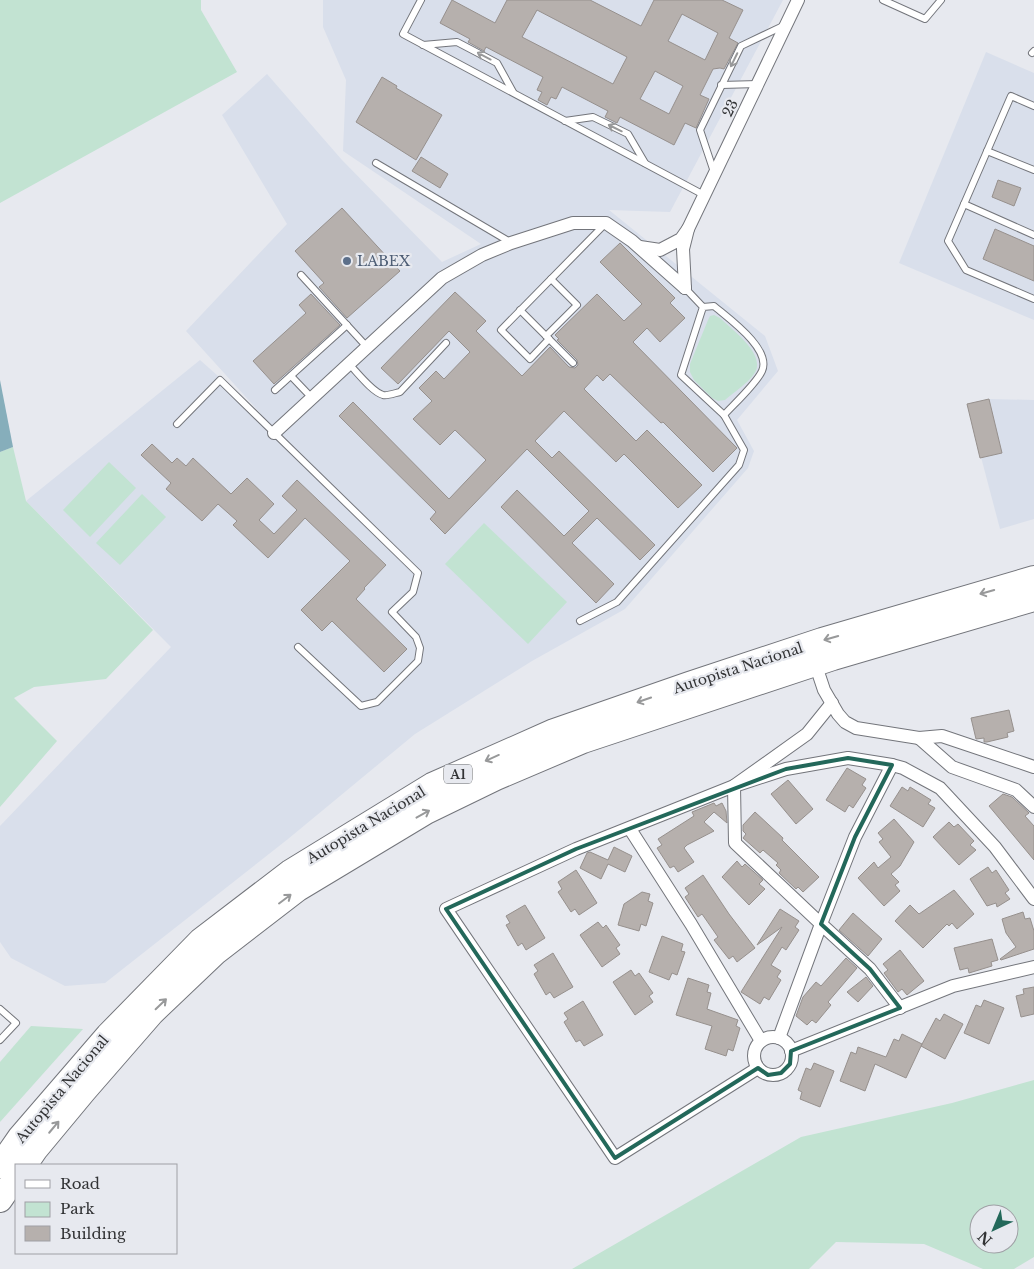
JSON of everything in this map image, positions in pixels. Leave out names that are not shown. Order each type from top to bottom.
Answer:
[{"type":"highway","name":"Autopista Nacional","points":[[0,1166],[20,1137],[108,1035],[201,940],[290,872],[432,785],[554,731],[689,684],[822,640],[1034,578]]},
{"type":"highway","name":"Autopista Nacional","points":[[25,1164],[152,1013],[215,953],[298,889],[426,812],[496,778],[583,742],[815,663],[1034,598]]},
{"type":"highway","points":[[0,1200],[15,1178]]},
{"type":"street","name":"23","points":[[640,247],[660,250],[681,238],[688,228],[798,0]]},
{"type":"street","points":[[274,433],[442,278],[482,255],[511,243],[573,223],[606,223],[640,247],[685,288]]},
{"type":"street","name":"23","points":[[685,288],[683,249],[688,228]]},
{"type":"street","points":[[815,663],[824,690],[832,704],[845,722],[856,728],[919,738],[942,736],[1034,767]]},
{"type":"street","points":[[734,786],[807,734],[832,704]]},
{"type":"street","points":[[919,738],[952,766],[1016,790],[1034,807]]},
{"type":"street","points":[[758,1068],[615,1158],[446,909],[576,849],[734,786],[786,769],[848,758],[903,768],[940,788],[995,847],[1034,900]]},
{"type":"street","points":[[779,1038],[855,837],[892,765]]},
{"type":"street","points":[[734,786],[735,843],[870,970],[900,1008]]},
{"type":"street","points":[[630,829],[691,924],[762,1041]]},
{"type":"street","points":[[791,1052],[953,986],[1034,966]]},
{"type":"street","points":[[767,1038],[779,1038],[788,1046],[791,1052],[790,1064],[781,1073],[768,1075],[758,1068],[754,1056],[757,1045],[767,1038]]},
{"type":"lane","points":[[421,0],[403,34],[704,195]]},
{"type":"lane","points":[[883,0],[925,19],[941,0]]},
{"type":"lane","points":[[715,174],[700,130],[721,85],[741,46],[787,24]]},
{"type":"lane","points":[[423,45],[457,42],[497,63],[513,93]]},
{"type":"lane","points":[[721,85],[758,84]]},
{"type":"lane","points":[[1034,106],[1011,96],[948,241],[966,270],[1034,299]]},
{"type":"lane","points":[[564,121],[593,117],[628,134],[646,164]]},
{"type":"lane","points":[[988,150],[1034,170]]},
{"type":"lane","points":[[376,163],[511,243]]},
{"type":"lane","points":[[964,204],[1034,235]]},
{"type":"lane","points":[[551,279],[577,305],[530,359],[501,330],[520,310],[606,223]]},
{"type":"lane","points":[[301,275],[367,347]]},
{"type":"lane","points":[[685,288],[703,307]]},
{"type":"lane","points":[[703,307],[714,306],[755,342],[762,360],[763,368],[759,376],[724,415]]},
{"type":"lane","points":[[580,621],[617,602],[739,465],[744,450],[724,415],[681,375],[703,307]]},
{"type":"lane","points":[[520,310],[573,363]]},
{"type":"lane","points":[[275,390],[347,325]]},
{"type":"lane","points":[[349,364],[374,389],[383,395],[391,395],[400,392],[446,344]]},
{"type":"lane","points":[[291,376],[312,398]]},
{"type":"lane","points":[[177,424],[220,380],[418,573],[412,592],[392,612],[416,637],[420,648],[418,661],[377,702],[361,706],[298,647]]},
{"type":"lane","points":[[0,1009],[16,1023],[0,1040]]},
{"type":"highlighted area","points":[[848,758],[892,765],[855,837],[821,924],[870,969],[900,1008],[791,1051],[790,1064],[781,1073],[768,1075],[758,1068],[615,1158],[446,909],[576,849],[786,769]]},
{"type":"shaded area","points":[[323,0],[783,0],[670,212],[609,210],[765,336],[778,371],[737,420],[754,451],[748,468],[625,609],[532,661],[415,734],[288,839],[105,983],[65,986],[11,958],[0,942],[0,826],[171,647],[26,501],[200,360],[263,416],[186,331],[287,224],[222,115],[267,74],[342,160],[442,262],[481,244],[343,151],[346,80],[323,27]]},
{"type":"shaded area","points":[[986,52],[1034,73],[1034,320],[899,263]]},
{"type":"shaded area","points":[[989,399],[1034,400],[1034,519],[1000,529],[967,404]]},
{"type":"green space","points":[[0,0],[201,0],[201,10],[237,72],[0,203]]},
{"type":"green space","points":[[714,315],[720,318],[746,343],[756,359],[757,367],[754,374],[744,385],[725,400],[718,401],[712,398],[694,380],[690,372],[690,364],[708,320],[710,316]]},
{"type":"green space","points":[[13,447],[26,501],[153,630],[106,679],[34,687],[14,698],[57,741],[0,807],[0,452]]},
{"type":"green space","points":[[109,462],[136,488],[90,537],[63,510]]},
{"type":"green space","points":[[142,494],[166,517],[120,565],[96,543]]},
{"type":"green space","points":[[484,523],[567,602],[528,644],[445,564]]},
{"type":"green space","points":[[31,1026],[83,1029],[0,1122],[0,1062]]},
{"type":"green space","points":[[1034,1080],[1034,1257],[1014,1269],[983,1269],[924,1244],[836,1242],[809,1269],[572,1269],[801,1137],[952,1103]]},
{"type":"water","points":[[0,380],[13,447],[0,452]]},
{"type":"building","points":[[452,0],[495,23],[507,0],[590,0],[641,26],[654,0],[722,0],[743,10],[729,38],[738,43],[724,69],[713,69],[700,95],[709,99],[696,128],[685,123],[674,145],[620,117],[617,123],[605,117],[608,111],[562,87],[556,99],[551,97],[547,105],[538,100],[542,92],[537,90],[543,77],[486,47],[484,51],[468,42],[470,39],[440,23]],"holes":[[[537,10],[627,57],[613,84],[522,37]],[[682,14],[718,33],[705,60],[668,41]],[[655,71],[683,86],[669,114],[640,99]]]},
{"type":"building","points":[[382,77],[397,86],[396,88],[442,115],[416,160],[356,122]]},
{"type":"building","points":[[421,157],[448,174],[440,188],[412,171]]},
{"type":"building","points":[[998,180],[1021,188],[1014,206],[992,197]]},
{"type":"building","name":"LABEX","points":[[342,208],[400,271],[347,318],[319,287],[324,283],[295,251]]},
{"type":"building","points":[[995,229],[1034,246],[1034,281],[983,259]]},
{"type":"building","points":[[620,243],[675,298],[670,303],[685,318],[660,342],[647,328],[633,342],[737,448],[713,472],[663,422],[661,423],[610,374],[603,381],[597,375],[584,389],[636,441],[647,430],[702,485],[678,508],[624,454],[616,462],[564,411],[535,441],[552,458],[559,451],[655,545],[640,560],[597,518],[572,543],[614,584],[596,603],[501,507],[517,490],[564,536],[589,511],[527,449],[445,534],[430,519],[436,512],[339,416],[353,402],[449,499],[486,460],[455,430],[440,445],[413,419],[432,401],[419,388],[436,371],[444,379],[470,352],[449,331],[398,384],[381,368],[455,292],[486,321],[476,331],[522,376],[550,347],[569,367],[575,368],[578,365],[577,360],[557,340],[559,339],[555,335],[597,294],[624,321],[642,304],[600,262]]},
{"type":"building","points":[[311,294],[340,325],[274,384],[253,361],[306,313],[299,305]]},
{"type":"building","points":[[989,399],[1002,453],[980,458],[967,404]]},
{"type":"building","points":[[152,444],[172,463],[177,458],[186,466],[193,458],[231,494],[247,478],[274,504],[259,520],[274,534],[297,510],[282,496],[297,480],[386,565],[356,599],[407,649],[384,672],[332,621],[322,631],[301,610],[350,561],[305,518],[268,558],[233,525],[237,521],[218,504],[202,521],[166,489],[171,483],[141,455]]},
{"type":"building","points":[[1009,710],[1014,731],[1007,733],[1008,737],[987,742],[984,742],[984,738],[976,739],[971,718]]},
{"type":"building","points":[[847,768],[866,779],[862,785],[866,788],[853,808],[849,805],[845,812],[826,800]]},
{"type":"building","points":[[788,780],[813,809],[796,824],[771,794]]},
{"type":"building","points":[[902,787],[908,791],[910,787],[931,800],[928,804],[935,808],[923,827],[890,806]]},
{"type":"building","points":[[1003,794],[1012,797],[1029,813],[1025,816],[1034,826],[1034,860],[989,806]]},
{"type":"building","points":[[714,803],[716,806],[722,803],[726,811],[727,823],[714,812],[704,822],[714,831],[684,848],[694,862],[678,872],[674,866],[670,868],[657,848],[662,845],[658,839],[694,816],[692,812]]},
{"type":"building","points":[[755,812],[783,838],[782,840],[819,877],[803,892],[798,887],[796,889],[779,873],[781,870],[776,865],[778,863],[763,850],[760,853],[743,838],[746,834],[743,831],[743,825]]},
{"type":"building","points":[[894,819],[914,842],[900,866],[891,874],[899,882],[895,885],[900,891],[884,906],[858,878],[874,862],[878,868],[891,857],[879,842],[883,839],[878,833]]},
{"type":"building","points":[[949,822],[954,827],[958,824],[974,841],[970,845],[976,850],[959,865],[933,837]]},
{"type":"building","points":[[614,847],[632,856],[625,872],[608,864],[601,879],[580,868],[587,853],[590,852],[608,860]]},
{"type":"building","points":[[737,861],[742,867],[745,864],[763,880],[759,884],[765,889],[749,905],[722,877]]},
{"type":"building","points":[[988,867],[992,873],[996,870],[1009,890],[1005,893],[1010,899],[997,907],[996,903],[987,906],[970,879]]},
{"type":"building","points":[[576,870],[597,903],[579,915],[575,909],[571,912],[558,892],[562,889],[558,882]]},
{"type":"building","points":[[703,875],[755,948],[737,962],[733,956],[729,959],[714,940],[718,937],[702,914],[698,917],[685,897],[689,894],[685,888]]},
{"type":"building","points":[[954,890],[974,914],[957,929],[952,923],[949,926],[947,924],[923,948],[895,921],[910,905],[919,914]]},
{"type":"building","points":[[642,892],[650,894],[648,901],[653,903],[646,926],[641,924],[639,931],[618,925],[624,904]]},
{"type":"building","points":[[525,905],[545,938],[526,950],[522,943],[518,946],[506,925],[510,923],[506,916]]},
{"type":"building","points":[[780,909],[799,921],[795,927],[799,930],[786,950],[782,947],[771,965],[781,971],[777,977],[781,980],[769,1000],[764,997],[760,1004],[741,992],[782,927],[757,945]]},
{"type":"building","points":[[1023,912],[1025,919],[1030,918],[1034,931],[1034,949],[1001,960],[1016,947],[1006,933],[1002,919]]},
{"type":"building","points":[[853,913],[882,939],[868,956],[839,930]]},
{"type":"building","points":[[598,922],[603,928],[606,925],[620,945],[616,948],[620,954],[602,967],[580,935]]},
{"type":"building","points":[[662,936],[683,944],[681,951],[685,952],[677,975],[672,973],[669,980],[649,972]]},
{"type":"building","points":[[992,939],[998,960],[991,962],[992,966],[969,973],[968,968],[960,970],[954,948]]},
{"type":"building","points":[[900,950],[924,981],[907,995],[902,989],[898,992],[884,973],[888,970],[883,964]]},
{"type":"building","points":[[553,953],[573,987],[554,998],[550,992],[546,995],[534,974],[538,971],[534,965]]},
{"type":"building","points":[[846,958],[857,968],[828,1002],[831,1005],[816,1023],[812,1020],[807,1025],[796,1016],[803,997],[816,982],[821,986]]},
{"type":"building","points":[[631,970],[635,976],[639,973],[653,993],[649,996],[653,1002],[635,1015],[613,982]]},
{"type":"building","points":[[866,977],[873,986],[858,1002],[847,992]]},
{"type":"building","points":[[688,978],[709,985],[707,992],[711,993],[707,1009],[738,1020],[736,1026],[740,1028],[733,1051],[728,1049],[726,1056],[705,1049],[712,1026],[676,1015]]},
{"type":"building","points":[[1034,987],[1034,1014],[1021,1017],[1016,996],[1024,994],[1023,989]]},
{"type":"building","points":[[984,1000],[1004,1008],[989,1044],[964,1033],[976,1005],[981,1007]]},
{"type":"building","points":[[583,1001],[603,1035],[584,1046],[580,1040],[576,1042],[564,1022],[568,1019],[564,1013]]},
{"type":"building","points":[[944,1014],[963,1024],[945,1059],[921,1046],[936,1018],[940,1021]]},
{"type":"building","points":[[902,1034],[922,1044],[906,1078],[875,1064],[865,1091],[840,1081],[851,1052],[856,1054],[858,1047],[886,1057],[894,1039],[899,1041]]},
{"type":"building","points":[[814,1063],[834,1071],[820,1107],[800,1099],[802,1092],[798,1090],[806,1068],[811,1070]]},
{"type":"place","name":"LABEX","points":[[347,261]]}]
